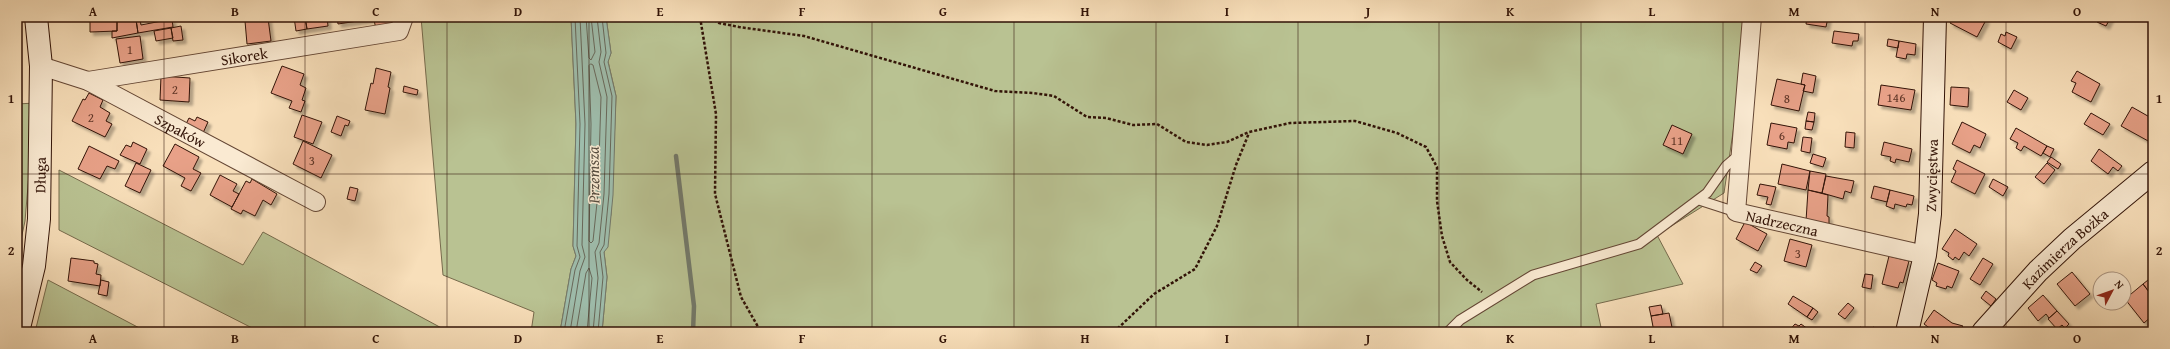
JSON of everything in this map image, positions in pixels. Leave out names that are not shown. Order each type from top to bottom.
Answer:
[{"type":"street","name":"Długa","points":[[18,332],[34,266],[39,219],[42,66],[36,17]]},
{"type":"street","name":"Nadrzeczna","points":[[1752,17],[1736,212],[1925,255]]},
{"type":"street","name":"Zwycięstwa","points":[[1908,332],[1925,255],[1930,214],[1935,17]]},
{"type":"street","name":"Sikorek","points":[[88,81],[401,24]]},
{"type":"street","name":"Szpaków","points":[[42,66],[88,81],[316,202]]},
{"type":"street","name":"Kazimierza Bożka","points":[[1983,332],[2038,271],[2072,239],[2153,172]]},
{"type":"lane","points":[[1448,332],[1460,320],[1533,275],[1639,244],[1707,193],[1726,166],[1741,154]]},
{"type":"lane","points":[[1699,200],[1736,212]]},
{"type":"path","points":[[700,17],[716,114],[715,194],[741,297],[761,332]]},
{"type":"path","points":[[710,17],[719,23],[804,36],[995,91],[1033,93],[1054,96],[1087,117],[1106,118],[1133,125],[1157,124],[1186,142],[1207,145],[1227,142],[1249,132],[1290,123],[1355,122],[1397,133],[1426,147],[1436,167],[1437,201],[1442,236],[1450,262],[1467,280],[1491,300]]},
{"type":"path","points":[[1114,332],[1154,294],[1195,268],[1217,226],[1236,165],[1249,132]]},
{"type":"green space","points":[[421,17],[571,17],[576,124],[573,246],[576,256],[571,269],[560,332],[531,332],[534,312],[443,275]]},
{"type":"green space","points":[[606,17],[1750,17],[1724,193],[1657,235],[1683,284],[1596,304],[1602,332],[602,332],[607,277],[604,252],[611,214],[616,96],[608,61],[611,53]]},
{"type":"green space","points":[[35,103],[25,221],[17,258],[17,104]]},
{"type":"green space","points":[[59,170],[243,265],[263,232],[449,332],[260,332],[59,230]]},
{"type":"green space","points":[[48,280],[147,332],[35,332]]},
{"type":"water","name":"Przemsza","points":[[571,17],[606,17],[611,53],[608,62],[616,96],[613,195],[608,247],[604,252],[607,277],[602,332],[560,332],[571,269],[576,256],[573,246],[576,124]]},
{"type":"building","points":[[90,17],[117,17],[117,31],[90,32]]},
{"type":"building","points":[[294,17],[305,17],[307,29],[296,31]]},
{"type":"building","points":[[305,17],[327,17],[328,26],[307,29]]},
{"type":"building","points":[[337,17],[370,17],[371,19],[338,24]]},
{"type":"building","points":[[376,17],[395,17],[397,26],[376,29],[374,20],[376,20]]},
{"type":"building","points":[[1807,17],[1828,17],[1826,27],[1806,24]]},
{"type":"building","points":[[1953,17],[1980,17],[1986,20],[1977,37],[1950,23]]},
{"type":"building","points":[[2095,17],[2111,17],[2106,26],[2097,22]]},
{"type":"building","points":[[268,18],[271,41],[247,44],[245,21]]},
{"type":"building","points":[[136,19],[138,33],[112,38],[112,31],[117,31],[117,21]]},
{"type":"building","points":[[172,19],[173,27],[138,33],[136,20],[140,20],[141,25]]},
{"type":"building","points":[[181,26],[183,40],[173,41],[171,28]]},
{"type":"building","points":[[171,28],[173,38],[156,41],[154,31]]},
{"type":"building","points":[[1834,31],[1859,34],[1858,41],[1853,41],[1852,46],[1832,43]]},
{"type":"building","points":[[2006,32],[2017,37],[2011,49],[1998,42],[2001,34],[2005,36]]},
{"type":"building","points":[[140,36],[143,59],[120,63],[116,39]]},
{"type":"building","points":[[1888,39],[1899,41],[1898,48],[1887,46]]},
{"type":"building","points":[[1899,41],[1916,44],[1915,55],[1907,54],[1906,59],[1896,57]]},
{"type":"building","points":[[282,66],[304,74],[300,85],[306,88],[302,100],[305,101],[301,112],[289,108],[292,101],[271,93]]},
{"type":"building","points":[[376,68],[391,72],[388,87],[390,88],[385,114],[365,110]]},
{"type":"building","points":[[2077,71],[2100,84],[2091,102],[2072,92],[2076,83],[2071,81]]},
{"type":"building","points":[[1803,73],[1816,76],[1813,93],[1803,91],[1805,85],[1801,84]]},
{"type":"building","points":[[161,76],[190,78],[189,102],[160,100]]},
{"type":"building","points":[[1777,79],[1805,85],[1799,111],[1771,105]]},
{"type":"building","points":[[1881,85],[1915,90],[1911,110],[1878,105]]},
{"type":"building","points":[[404,86],[418,90],[417,95],[403,92]]},
{"type":"building","points":[[1951,87],[1969,88],[1968,107],[1950,105]]},
{"type":"building","points":[[2014,90],[2028,98],[2021,110],[2007,102]]},
{"type":"building","points":[[89,93],[103,100],[100,107],[110,113],[106,121],[112,124],[105,137],[72,121],[83,99],[85,100]]},
{"type":"building","points":[[2132,107],[2153,119],[2153,137],[2150,142],[2121,126]]},
{"type":"building","points":[[1808,112],[1815,113],[1814,122],[1806,121]]},
{"type":"building","points":[[2091,113],[2110,124],[2103,135],[2084,124]]},
{"type":"building","points":[[302,115],[322,122],[313,144],[294,137]]},
{"type":"building","points":[[337,116],[350,121],[348,126],[345,125],[341,136],[331,132]]},
{"type":"building","points":[[197,117],[208,122],[203,133],[186,124],[189,118],[195,121]]},
{"type":"building","points":[[1806,121],[1814,122],[1812,130],[1805,129]]},
{"type":"building","points":[[1962,122],[1986,134],[1980,148],[1974,145],[1970,153],[1952,144]]},
{"type":"building","points":[[1771,123],[1797,128],[1794,143],[1788,142],[1787,149],[1767,145]]},
{"type":"building","points":[[1672,125],[1692,134],[1683,154],[1663,145]]},
{"type":"building","points":[[2016,128],[2047,146],[2041,156],[2024,146],[2021,151],[2016,148],[2018,143],[2010,139]]},
{"type":"building","points":[[1846,132],[1855,133],[1854,148],[1845,147]]},
{"type":"building","points":[[1803,137],[1812,138],[1810,153],[1801,151]]},
{"type":"building","points":[[303,141],[332,155],[321,178],[293,164]]},
{"type":"building","points":[[133,142],[147,149],[140,164],[120,155],[126,145],[131,147]]},
{"type":"building","points":[[1884,142],[1912,149],[1909,162],[1896,159],[1895,163],[1890,161],[1891,157],[1881,155]]},
{"type":"building","points":[[175,144],[199,157],[193,169],[201,173],[191,191],[181,186],[185,178],[163,166]]},
{"type":"building","points":[[89,146],[119,161],[115,169],[107,166],[100,179],[78,169]]},
{"type":"building","points":[[2047,146],[2054,149],[2050,157],[2043,153]]},
{"type":"building","points":[[2099,149],[2122,166],[2118,171],[2113,167],[2108,174],[2091,161]]},
{"type":"building","points":[[1813,154],[1826,158],[1823,167],[1810,163]]},
{"type":"building","points":[[2051,157],[2061,164],[2058,169],[2047,162]]},
{"type":"building","points":[[1957,160],[1985,174],[1975,194],[1951,182],[1956,171],[1953,169]]},
{"type":"building","points":[[136,163],[151,170],[140,193],[125,186]]},
{"type":"building","points":[[2047,163],[2055,170],[2044,184],[2035,177]]},
{"type":"building","points":[[1782,164],[1810,171],[1806,190],[1778,184]]},
{"type":"building","points":[[1810,171],[1826,174],[1822,193],[1808,190]]},
{"type":"building","points":[[220,175],[237,184],[233,191],[239,194],[232,207],[210,195]]},
{"type":"building","points":[[1826,176],[1854,181],[1851,193],[1845,191],[1843,199],[1822,193]]},
{"type":"building","points":[[252,179],[277,194],[271,205],[263,200],[255,216],[243,210],[241,214],[231,209],[246,181],[250,183]]},
{"type":"building","points":[[1993,179],[2008,187],[2003,196],[1989,187]]},
{"type":"building","points":[[1760,184],[1776,187],[1771,205],[1766,204],[1768,197],[1757,195]]},
{"type":"building","points":[[1874,186],[1890,190],[1887,202],[1871,198]]},
{"type":"building","points":[[350,187],[358,189],[355,201],[347,199]]},
{"type":"building","points":[[1808,190],[1828,195],[1827,216],[1829,217],[1829,225],[1806,221]]},
{"type":"building","points":[[1890,190],[1914,196],[1912,205],[1907,204],[1906,207],[1895,204],[1894,209],[1886,206]]},
{"type":"building","points":[[1745,222],[1767,234],[1758,251],[1736,239]]},
{"type":"building","points":[[1955,229],[1977,244],[1969,256],[1964,252],[1959,260],[1955,257],[1953,260],[1948,256],[1949,253],[1942,249]]},
{"type":"building","points":[[1790,239],[1812,245],[1806,267],[1784,261]]},
{"type":"building","points":[[1889,256],[1909,261],[1903,283],[1900,282],[1898,288],[1882,284]]},
{"type":"building","points":[[71,258],[94,261],[94,263],[98,264],[96,274],[101,275],[100,286],[68,281]]},
{"type":"building","points":[[1983,258],[1993,264],[1980,285],[1970,279]]},
{"type":"building","points":[[1755,262],[1762,266],[1757,273],[1750,270]]},
{"type":"building","points":[[1938,263],[1959,271],[1952,288],[1947,286],[1946,289],[1936,286],[1937,283],[1932,280]]},
{"type":"building","points":[[2072,272],[2090,294],[2075,306],[2057,284]]},
{"type":"building","points":[[1865,274],[1873,275],[1871,289],[1862,287]]},
{"type":"building","points":[[2153,276],[2153,295],[2152,296],[2143,284]]},
{"type":"building","points":[[101,280],[109,282],[107,296],[98,294]]},
{"type":"building","points":[[2143,284],[2153,297],[2153,315],[2144,323],[2132,308],[2132,293]]},
{"type":"building","points":[[1986,291],[1996,299],[1991,306],[1981,298]]},
{"type":"building","points":[[2043,295],[2057,311],[2049,318],[2046,314],[2038,321],[2028,308]]},
{"type":"building","points":[[1793,296],[1813,308],[1807,317],[1788,304]]},
{"type":"building","points":[[1848,303],[1854,308],[1845,319],[1838,314]]},
{"type":"building","points":[[1661,305],[1663,314],[1651,316],[1649,307]]},
{"type":"building","points":[[1813,308],[1818,312],[1812,320],[1807,317]]},
{"type":"building","points":[[1934,310],[1952,323],[1963,326],[1958,332],[1935,332],[1924,324]]},
{"type":"building","points":[[2057,311],[2069,324],[2065,328],[2062,325],[2057,329],[2048,319]]},
{"type":"building","points":[[1669,313],[1673,332],[1654,332],[1651,316]]},
{"type":"building","points":[[1795,324],[1799,326],[1801,324],[1812,332],[1788,332]]},
{"type":"building","points":[[1860,327],[1872,331],[1873,327],[1880,330],[1879,332],[1858,332]]},
{"type":"waterway","points":[[676,156],[694,306],[693,332]]}]
